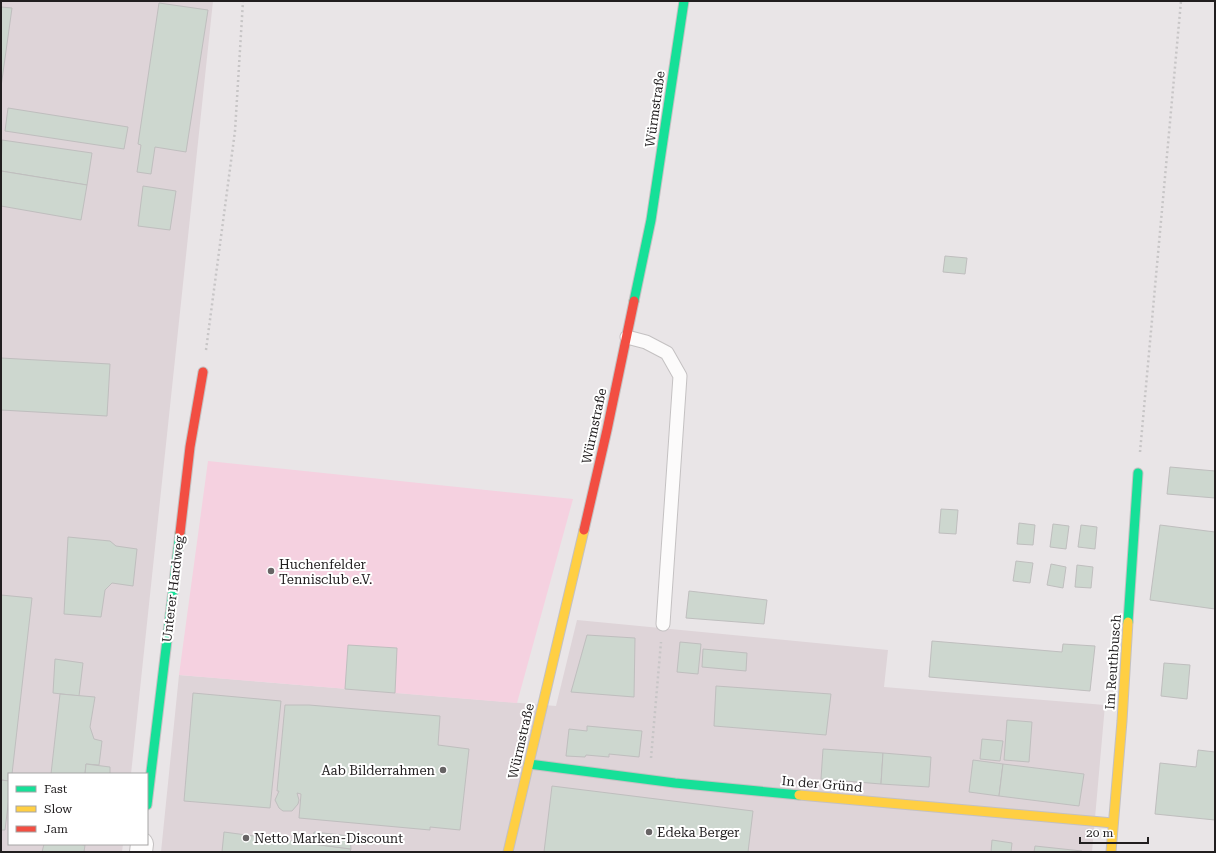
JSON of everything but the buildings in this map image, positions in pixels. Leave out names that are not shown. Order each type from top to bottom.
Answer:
[{"type":"street","name":"Würmstraße","points":[[508,852],[607,430],[651,220],[684,1]]},
{"type":"street","name":"Unterer Hardweg","points":[[148,798],[190,447],[203,372]]},
{"type":"street","name":"Im Reuthbusch","points":[[1110,852],[1122,721],[1138,473]]},
{"type":"street","name":"In der Gründ","points":[[529,764],[730,789],[1113,823]]},
{"type":"lane","points":[[626,337],[646,342],[667,353],[680,376],[663,624]]},
{"type":"path","points":[[203,372],[235,131],[243,1]]},
{"type":"path","points":[[1138,473],[1181,1]]},
{"type":"path","points":[[649,780],[663,624]]},
{"type":"shaded area","points":[[1,1],[213,1],[131,773],[8,773],[8,845],[123,845],[122,852],[1,852]]},
{"type":"shaded area","points":[[208,461],[573,499],[517,703],[179,675]]},
{"type":"shaded area","points":[[577,620],[888,650],[884,687],[1105,705],[1092,852],[161,852],[179,675],[556,706]]},
{"type":"traffic: fast","points":[[634,301],[651,220],[684,1]]},
{"type":"traffic: fast","points":[[1128,622],[1138,473]]},
{"type":"traffic: fast","points":[[148,797],[180,533]]},
{"type":"traffic: fast","points":[[529,764],[675,783],[799,795]]},
{"type":"traffic: slow","points":[[508,852],[584,530]]},
{"type":"traffic: slow","points":[[1111,852],[1122,721],[1128,622]]},
{"type":"traffic: slow","points":[[799,795],[1113,823]]},
{"type":"traffic: jam","points":[[584,530],[634,301]]},
{"type":"traffic: jam","points":[[180,533],[190,447],[203,372]]},
{"type":"place","name":"Huchenfelder Tennisclub e.V.","points":[[271,571]]},
{"type":"place","name":"Aab Bilderrahmen","points":[[443,770]]},
{"type":"place","name":"Edeka Berger","points":[[649,832]]},
{"type":"place","name":"Netto Marken-Discount","points":[[246,838]]}]
